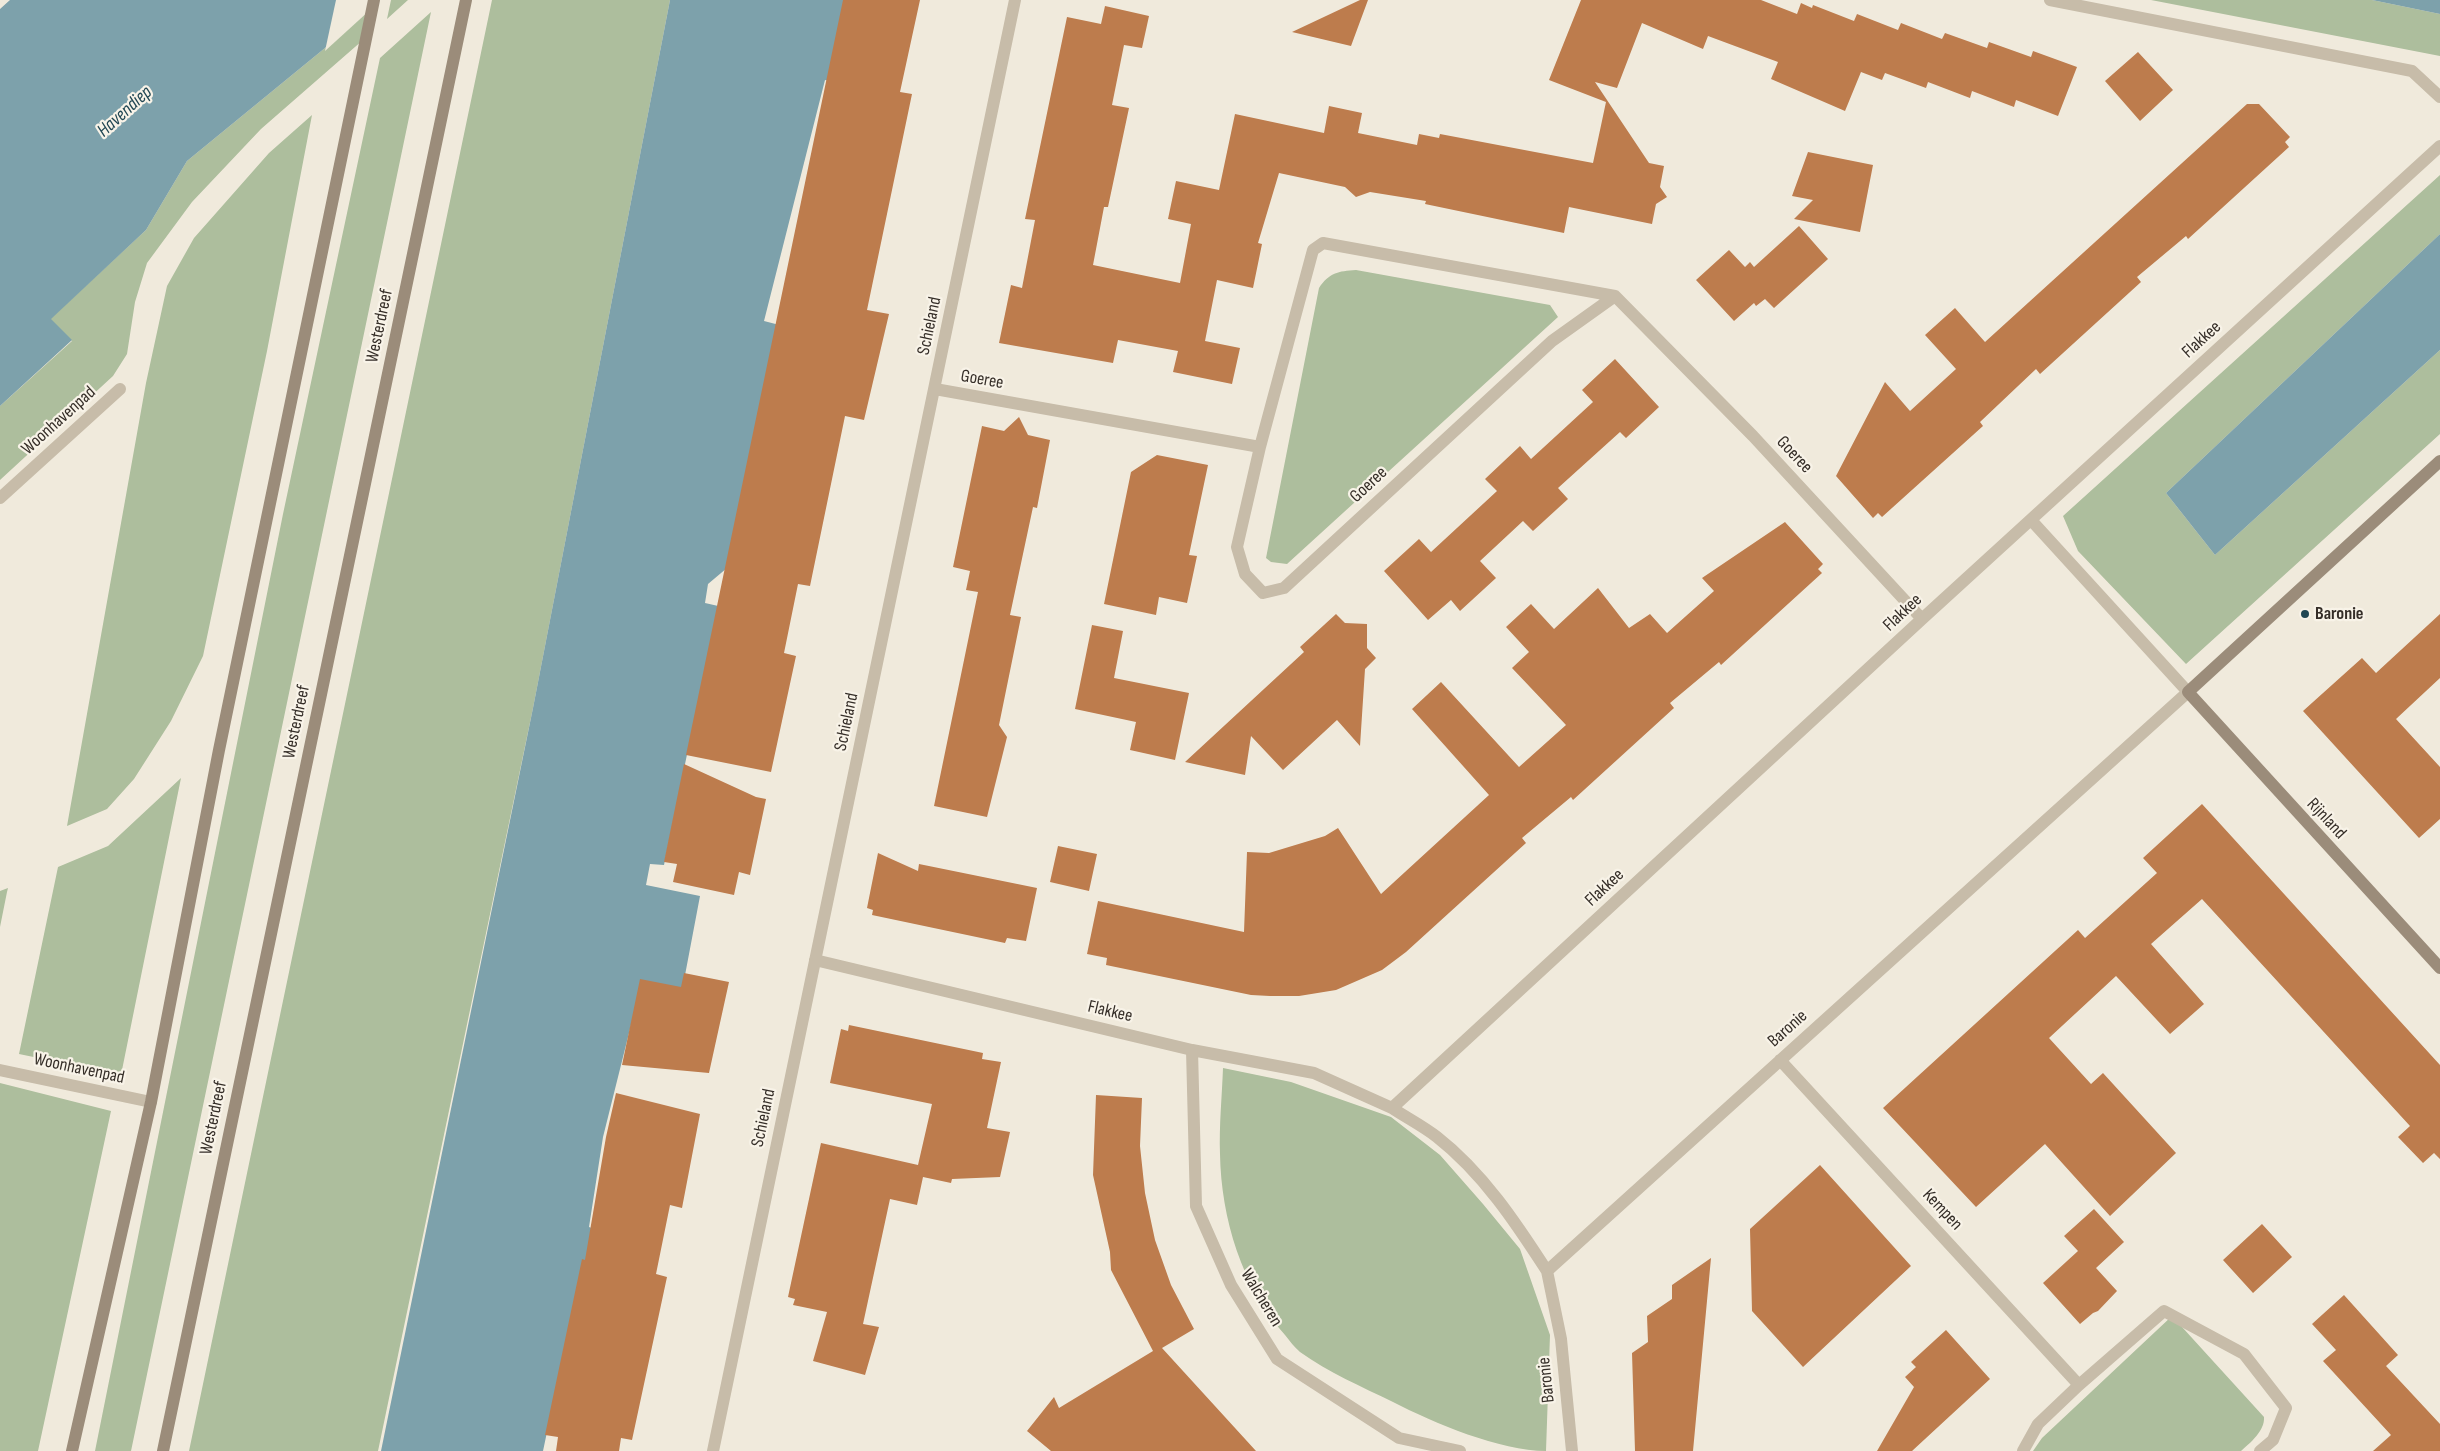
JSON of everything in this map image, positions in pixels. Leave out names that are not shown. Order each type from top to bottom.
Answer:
[{"type":"main road","points":[[72,1451],[151,1102],[219,750],[339,177],[374,0]]},
{"type":"main road","name":"Westerdreef","points":[[163,1451],[466,0]]},
{"type":"main road","points":[[2188,692],[2440,461]]},
{"type":"main road","name":"Rijnland","points":[[2188,692],[2440,968]]},
{"type":"street","name":"Schieland","points":[[713,1451],[1015,0]]},
{"type":"street","points":[[2050,0],[2412,72],[2440,97]]},
{"type":"street","name":"Flakkee","points":[[1392,1108],[2440,146]]},
{"type":"street","name":"Goeree","points":[[1615,296],[1552,341],[1284,588],[1263,594],[1245,574],[1237,548],[1260,447],[1313,250],[1323,243],[1615,296],[1753,436],[1922,620]]},
{"type":"street","name":"Woonhavenpad","points":[[0,498],[120,389]]},
{"type":"street","name":"Goeree","points":[[935,389],[1260,447]]},
{"type":"street","name":"Rijnland","points":[[2031,520],[2188,692]]},
{"type":"street","name":"Baronie","points":[[1572,1451],[1561,1339],[1547,1271],[2188,692]]},
{"type":"street","name":"Flakkee","points":[[815,960],[1192,1050],[1314,1073],[1392,1108],[1437,1137],[1480,1177],[1514,1220],[1547,1271]]},
{"type":"street","name":"Walcheren","points":[[1192,1050],[1196,1206],[1231,1284],[1277,1359],[1398,1438],[1460,1451]]},
{"type":"street","name":"Kempen","points":[[1780,1060],[2079,1385]]},
{"type":"street","name":"Woonhavenpad","points":[[0,1070],[151,1102]]},
{"type":"street","points":[[2023,1451],[2038,1424],[2079,1385],[2164,1311],[2244,1354],[2286,1408],[2273,1440],[2260,1451]]},
{"type":"green space","points":[[391,0],[408,0],[387,19]]},
{"type":"green space","points":[[492,0],[670,0],[533,708],[378,1451],[189,1451]]},
{"type":"green space","points":[[2151,0],[2372,0],[2440,14],[2440,56]]},
{"type":"green space","points":[[368,9],[363,40],[261,129],[192,202],[147,263],[135,302],[127,354],[113,376],[0,480],[0,406],[72,341],[50,319],[146,230],[187,161],[325,48]]},
{"type":"green space","points":[[431,12],[131,1451],[95,1451],[283,514],[380,58]]},
{"type":"green space","points":[[312,115],[267,351],[203,656],[171,721],[134,779],[107,809],[67,826],[146,383],[167,286],[194,238],[269,153]]},
{"type":"green space","points":[[2440,175],[2440,234],[2166,493],[2215,555],[2440,350],[2440,434],[2186,664],[2078,551],[2063,516]]},
{"type":"green space","points":[[1356,270],[1550,305],[1558,317],[1287,564],[1271,562],[1266,558],[1319,288],[1326,279],[1334,274]]},
{"type":"green space","points":[[181,778],[121,1075],[19,1054],[58,867],[108,846]]},
{"type":"green space","points":[[8,888],[7,892],[0,927],[0,891]]},
{"type":"green space","points":[[1223,1068],[1291,1082],[1391,1117],[1440,1155],[1483,1204],[1520,1249],[1550,1335],[1546,1451],[1528,1450],[1488,1441],[1428,1419],[1334,1373],[1300,1352],[1292,1344],[1270,1316],[1257,1295],[1246,1274],[1230,1227],[1221,1178],[1220,1122]]},
{"type":"green space","points":[[0,1083],[111,1111],[38,1451],[0,1451]]},
{"type":"green space","points":[[2172,1316],[2264,1417],[2260,1432],[2249,1444],[2241,1451],[2033,1451],[2042,1438]]},
{"type":"water","name":"Havendiep","points":[[10,0],[379,0],[325,48],[187,161],[146,230],[51,319],[72,340],[0,406],[0,9]]},
{"type":"water","points":[[670,0],[844,0],[870,89],[825,80],[764,321],[818,335],[727,568],[708,584],[705,603],[758,615],[710,644],[664,865],[650,864],[646,885],[700,896],[682,991],[642,981],[603,1137],[589,1227],[626,1241],[582,1266],[543,1451],[381,1451],[533,708]]},
{"type":"water","points":[[2372,0],[2440,0],[2440,14]]},
{"type":"water","points":[[2440,234],[2440,350],[2215,555],[2166,493]]},
{"type":"pier","points":[[336,0],[381,0],[325,51]]},
{"type":"building","points":[[843,0],[920,0],[900,92],[912,94],[867,310],[889,314],[864,420],[845,416],[810,586],[798,584],[784,653],[796,656],[771,772],[686,755]]},
{"type":"building","points":[[1360,0],[1368,0],[1351,46],[1292,32]]},
{"type":"building","points":[[1581,0],[1761,0],[1797,14],[1801,3],[1812,8],[1813,5],[1854,21],[1857,14],[1898,30],[1901,23],[1942,39],[1945,33],[1987,48],[1989,42],[2031,57],[2033,51],[2077,67],[2058,116],[2016,100],[2014,107],[1972,91],[1970,98],[1928,82],[1926,88],[1885,73],[1882,80],[1861,72],[1845,111],[1771,79],[1778,62],[1708,36],[1703,49],[1642,23],[1617,88],[1595,82],[1649,163],[1664,166],[1660,187],[1667,197],[1656,204],[1652,224],[1569,207],[1564,233],[1425,204],[1426,201],[1370,192],[1356,197],[1345,187],[1279,173],[1258,243],[1262,244],[1253,288],[1217,280],[1205,341],[1240,348],[1232,384],[1173,372],[1178,351],[1118,340],[1113,363],[999,343],[1011,285],[1022,288],[1035,220],[1025,219],[1067,17],[1101,24],[1105,6],[1149,16],[1142,48],[1124,45],[1112,105],[1129,108],[1108,207],[1104,207],[1093,265],[1180,283],[1191,224],[1168,219],[1176,181],[1219,190],[1235,114],[1324,133],[1329,106],[1362,113],[1358,133],[1417,145],[1419,134],[1439,138],[1440,134],[1593,163],[1606,102],[1549,80]]},
{"type":"building","points":[[2138,52],[2173,90],[2140,121],[2105,81]]},
{"type":"building","points":[[2247,104],[2259,104],[2290,137],[2285,142],[2289,147],[2188,239],[2186,236],[2137,277],[2141,282],[2040,374],[2036,369],[1980,422],[1983,426],[1882,517],[1878,513],[1873,518],[1836,476],[1885,382],[1910,411],[1956,369],[1925,335],[1955,308],[1985,342]]},
{"type":"building","points":[[1808,152],[1873,165],[1860,232],[1794,219],[1813,200],[1792,196]]},
{"type":"building","points":[[1799,226],[1828,259],[1774,308],[1765,299],[1756,306],[1754,303],[1734,321],[1696,280],[1729,250],[1745,267],[1750,262],[1754,267]]},
{"type":"building","points":[[1615,359],[1659,407],[1626,438],[1620,432],[1558,488],[1568,499],[1533,531],[1523,521],[1480,561],[1496,578],[1460,611],[1451,600],[1428,620],[1384,571],[1419,539],[1431,552],[1497,491],[1485,479],[1520,446],[1531,459],[1593,402],[1582,390]]},
{"type":"building","points":[[1019,417],[1028,435],[1050,440],[1037,508],[1033,507],[1010,615],[1021,617],[999,725],[1007,737],[987,817],[934,806],[978,592],[966,590],[970,571],[953,567],[982,426],[1004,431]]},
{"type":"building","points":[[1157,455],[1208,465],[1189,555],[1197,556],[1187,603],[1159,597],[1156,615],[1104,604],[1131,472]]},
{"type":"building","points":[[1785,522],[1823,564],[1818,569],[1822,573],[1721,665],[1719,662],[1670,703],[1674,708],[1573,800],[1571,797],[1522,838],[1526,843],[1406,952],[1382,970],[1336,990],[1299,996],[1251,995],[1106,965],[1107,958],[1087,954],[1098,901],[1244,932],[1247,852],[1269,853],[1325,836],[1338,828],[1381,894],[1489,795],[1412,709],[1441,682],[1519,767],[1566,725],[1512,668],[1529,652],[1506,627],[1531,604],[1554,629],[1598,588],[1629,628],[1650,614],[1667,633],[1714,591],[1702,578]]},
{"type":"building","points":[[1336,614],[1345,623],[1367,624],[1367,648],[1376,658],[1365,669],[1360,746],[1337,720],[1283,770],[1251,736],[1245,775],[1185,762],[1304,652],[1300,647]]},
{"type":"building","points":[[2440,614],[2440,678],[2396,719],[2440,767],[2440,819],[2419,838],[2303,711],[2362,658],[2376,673]]},
{"type":"building","points":[[1092,625],[1123,631],[1114,678],[1189,693],[1175,760],[1130,750],[1136,722],[1075,709]]},
{"type":"building","points":[[684,764],[756,797],[766,799],[750,875],[739,872],[734,895],[673,882],[677,864],[664,862]]},
{"type":"building","points":[[2202,804],[2440,1065],[2440,1159],[2434,1153],[2423,1163],[2398,1137],[2410,1126],[2202,899],[2151,944],[2204,1004],[2170,1034],[2116,976],[2049,1038],[2091,1084],[2103,1073],[2176,1153],[2110,1216],[2045,1144],[1976,1207],[1883,1108],[2078,930],[2085,938],[2157,873],[2143,858]]},
{"type":"building","points":[[1058,846],[1097,854],[1089,891],[1050,882]]},
{"type":"building","points":[[878,853],[918,871],[919,864],[1037,888],[1026,941],[1007,938],[1005,943],[872,915],[873,910],[867,908]]},
{"type":"building","points":[[684,973],[729,982],[709,1073],[622,1065],[640,979],[681,987]]},
{"type":"building","points":[[849,1025],[983,1053],[982,1059],[1001,1062],[987,1128],[1010,1132],[1000,1177],[952,1179],[951,1183],[923,1177],[917,1205],[890,1199],[863,1324],[879,1327],[865,1375],[813,1361],[827,1312],[793,1305],[795,1299],[788,1297],[821,1143],[918,1165],[932,1104],[830,1083],[841,1029],[848,1031]]},
{"type":"building","points":[[616,1093],[700,1114],[682,1208],[670,1205],[656,1274],[667,1277],[632,1440],[621,1438],[619,1451],[556,1451],[558,1437],[545,1435],[582,1259],[585,1260],[606,1137]]},
{"type":"building","points":[[1096,1095],[1142,1098],[1140,1146],[1145,1193],[1155,1240],[1171,1285],[1194,1329],[1162,1348],[1256,1451],[1051,1451],[1027,1431],[1054,1397],[1059,1408],[1153,1351],[1111,1270],[1110,1252],[1093,1175]]},
{"type":"building","points":[[1820,1165],[1911,1266],[1803,1367],[1752,1311],[1750,1229]]},
{"type":"building","points":[[2094,1209],[2124,1242],[2096,1268],[2117,1291],[2098,1311],[2080,1324],[2043,1283],[2078,1251],[2064,1236]]},
{"type":"building","points":[[2262,1224],[2292,1257],[2253,1293],[2223,1260]]},
{"type":"building","points":[[1711,1258],[1693,1451],[1635,1451],[1632,1353],[1648,1342],[1647,1316],[1672,1299],[1672,1285]]},
{"type":"building","points":[[2344,1295],[2398,1355],[2386,1366],[2440,1424],[2440,1451],[2373,1451],[2391,1435],[2323,1361],[2336,1350],[2312,1324]]},
{"type":"building","points":[[1946,1330],[1990,1379],[1912,1451],[1877,1451],[1914,1387],[1905,1377],[1916,1367],[1911,1362]]},
{"type":"place","name":"Baronie","points":[[2305,614]]}]
